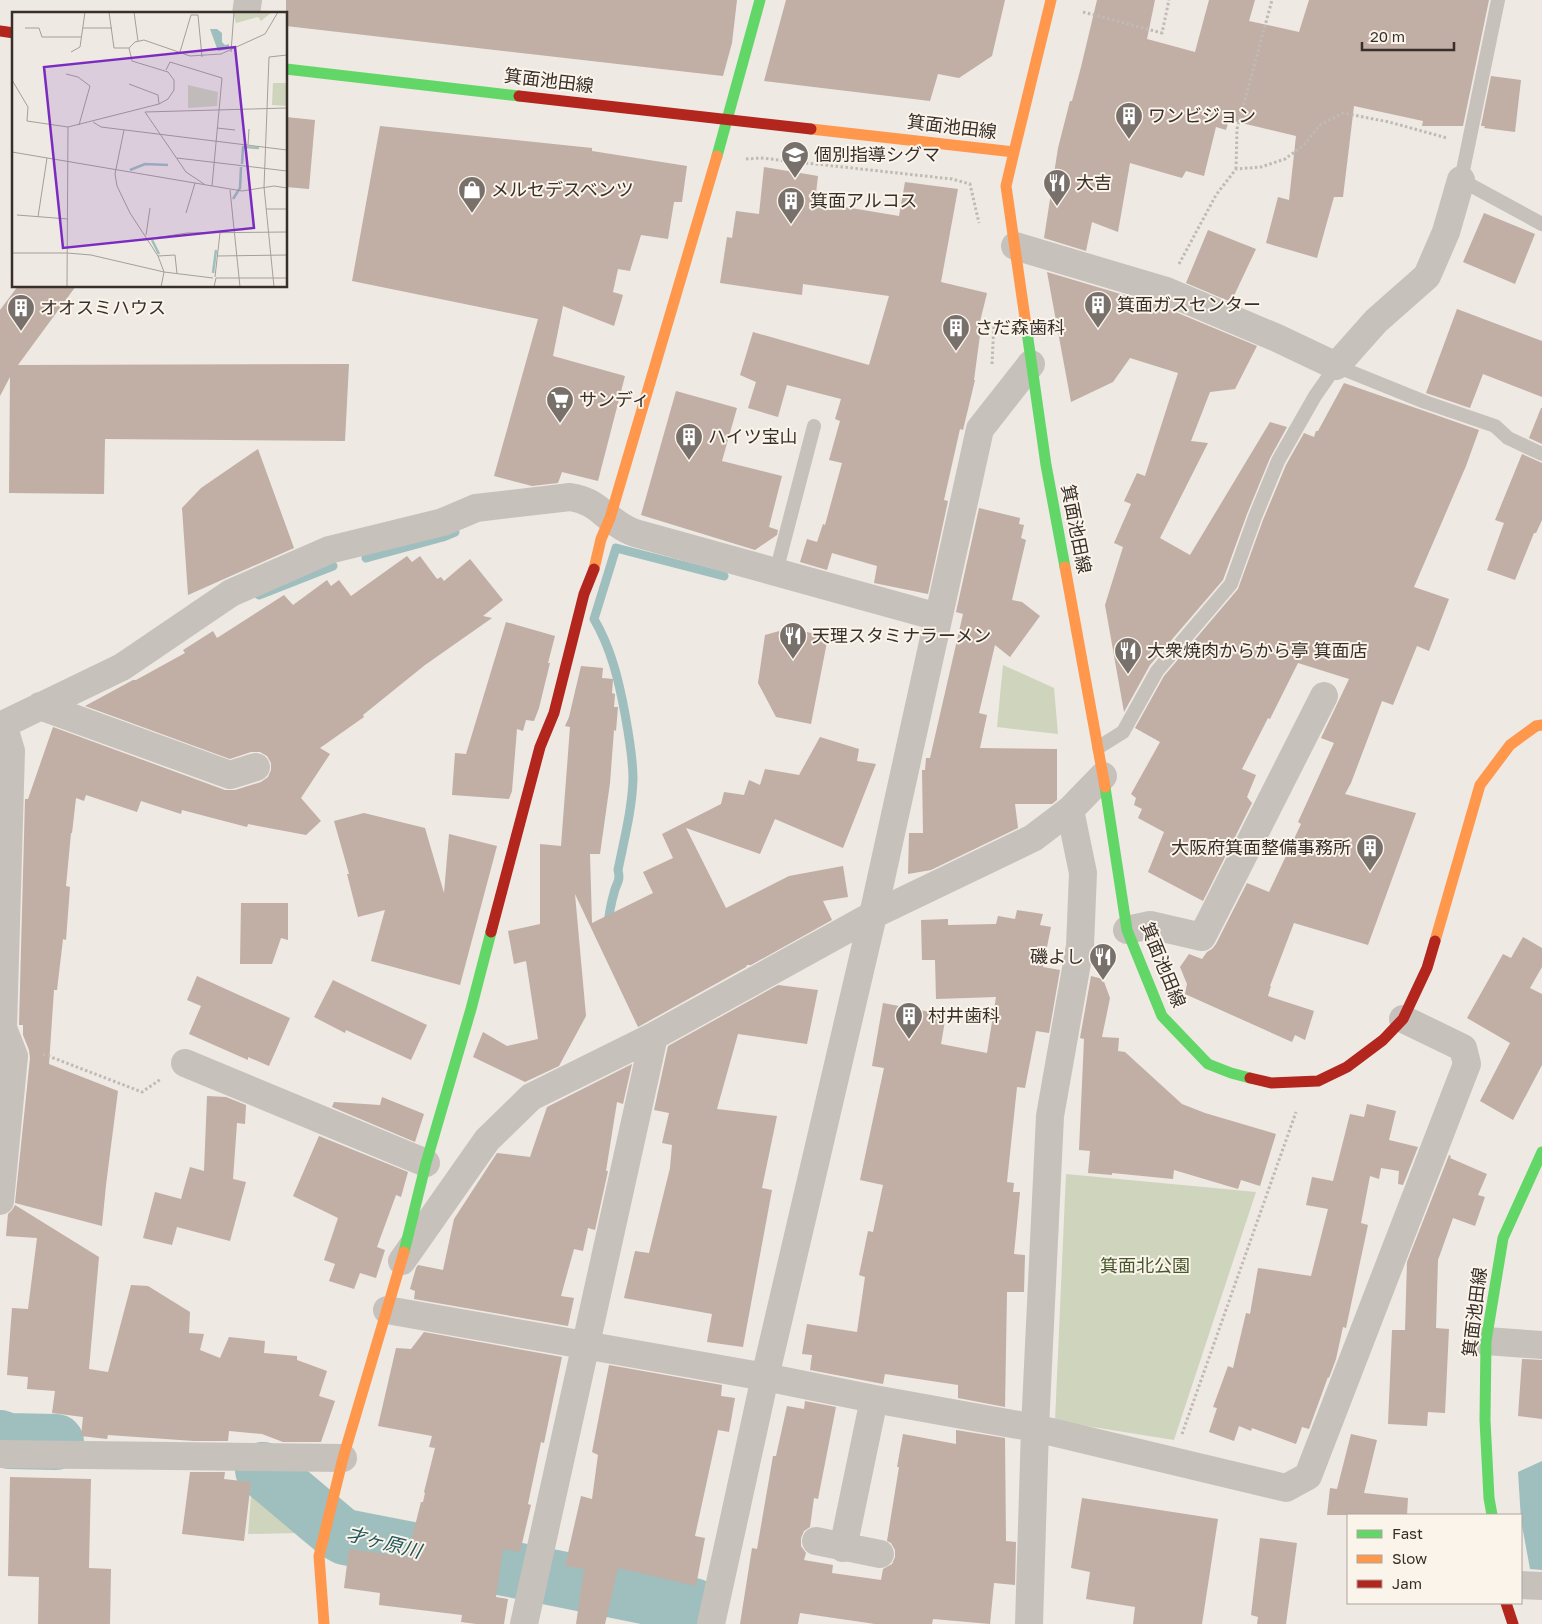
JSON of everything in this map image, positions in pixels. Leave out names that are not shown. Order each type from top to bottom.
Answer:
[{"type":"main road","points":[[324,1624],[318,1556],[330,1517],[343,1458],[402,1261],[426,1164],[471,1009],[540,746],[549,729],[554,713],[564,666],[584,594],[592,576],[601,539],[610,518],[728,119],[760,0]]},
{"type":"main road","points":[[1014,152],[1051,0]]},
{"type":"main road","name":"箕面池田線","points":[[288,69],[1014,152],[1006,186],[1031,364],[1046,465],[1099,747],[1127,930],[1162,1016],[1208,1064],[1231,1073],[1271,1083],[1318,1081],[1347,1066],[1383,1040],[1403,1019],[1427,968],[1480,784],[1510,744],[1536,726],[1542,725]]},
{"type":"main road","name":"箕面池田線","points":[[1492,1514],[1489,1498],[1485,1420],[1486,1341],[1504,1238],[1542,1153]]},
{"type":"main road","points":[[1506,1604],[1512,1624]]},
{"type":"street","points":[[1015,246],[1166,291],[1277,338],[1336,366],[1376,321],[1427,276],[1446,232],[1461,180]]},
{"type":"street","points":[[711,1624],[765,1377],[873,914],[980,429],[1031,364]]},
{"type":"street","points":[[0,1201],[14,1056],[3,1028],[11,751],[2,725],[122,667],[231,593],[329,550],[443,522],[476,508],[570,497],[580,499],[595,506],[621,526],[635,533],[938,617]]},
{"type":"street","points":[[1127,930],[1150,925],[1202,937],[1324,696]]},
{"type":"street","points":[[40,706],[230,775],[256,767]]},
{"type":"street","points":[[402,1261],[487,1140],[531,1097],[654,1036],[873,914],[1033,838],[1070,810],[1103,776]]},
{"type":"street","points":[[1029,1624],[1035,1428],[1050,1116],[1080,946],[1083,873],[1070,810]]},
{"type":"street","points":[[387,1310],[587,1344],[1035,1428],[1286,1488],[1308,1476],[1467,1064],[1463,1048],[1403,1019]]},
{"type":"street","points":[[524,1624],[654,1036]]},
{"type":"street","points":[[184,1063],[426,1164]]},
{"type":"street","points":[[1486,1341],[1542,1344]]},
{"type":"street","points":[[843,1548],[874,1399]]},
{"type":"street","points":[[0,1454],[343,1458]]},
{"type":"street","points":[[816,1542],[880,1554]]},
{"type":"street","points":[[1522,1585],[1542,1586]]},
{"type":"lane","points":[[1498,0],[1470,144],[1461,180],[1542,224]]},
{"type":"lane","points":[[1099,747],[1123,732],[1157,671],[1231,584],[1254,517],[1278,461],[1315,396],[1336,366],[1425,402],[1495,426],[1508,438],[1542,454]]},
{"type":"lane","points":[[776,572],[814,426]]},
{"type":"path","points":[[1084,12],[1162,33],[1169,0]]},
{"type":"path","points":[[1166,291],[1216,195],[1236,169],[1237,129],[1272,0]]},
{"type":"path","points":[[1236,169],[1261,167],[1285,159],[1304,146],[1320,125],[1343,113],[1389,122],[1470,144]]},
{"type":"path","points":[[738,159],[771,159],[952,179],[970,184],[980,229]]},
{"type":"path","points":[[992,365],[994,319]]},
{"type":"path","points":[[14,1056],[43,1054],[142,1092],[184,1063]]},
{"type":"path","points":[[1173,1460],[1298,1107]]},
{"type":"green space","points":[[1003,665],[1054,688],[1058,734],[997,727]]},
{"type":"green space","name":"箕面北公園","points":[[1066,1174],[1256,1192],[1174,1440],[1055,1421]]},
{"type":"green space","points":[[253,1470],[298,1508],[298,1533],[248,1534]]},
{"type":"water","points":[[1542,1461],[1542,1570],[1530,1569],[1522,1525],[1518,1472]]},
{"type":"building","points":[[286,0],[737,0],[732,43],[723,76],[288,26],[288,12],[286,12]]},
{"type":"building","points":[[786,0],[1005,0],[992,56],[959,78],[938,74],[930,101],[764,81]]},
{"type":"building","points":[[1097,0],[1155,0],[1147,39],[1195,52],[1209,0],[1255,0],[1249,21],[1299,32],[1309,0],[1489,0],[1463,126],[1422,126],[1423,121],[1354,106],[1343,197],[1334,197],[1317,258],[1266,243],[1278,197],[1289,200],[1296,136],[1229,120],[1226,130],[1216,127],[1204,176],[1186,171],[1182,178],[1130,163],[1118,232],[1092,222],[1086,251],[1044,238],[1058,148],[1081,67]]},
{"type":"building","points":[[1491,76],[1521,80],[1515,132],[1481,126]]},
{"type":"building","points":[[288,117],[315,120],[309,189],[288,187]]},
{"type":"building","points":[[380,126],[592,148],[592,151],[687,166],[682,202],[674,202],[668,239],[641,235],[630,271],[618,269],[613,292],[623,295],[614,326],[563,306],[553,356],[625,376],[598,481],[562,472],[558,483],[532,486],[494,476],[538,319],[352,281]]},
{"type":"building","points":[[764,167],[818,176],[815,202],[899,216],[905,182],[958,189],[941,282],[987,293],[977,334],[980,335],[975,380],[963,430],[960,429],[944,500],[948,501],[928,594],[874,583],[877,566],[832,553],[827,570],[800,562],[807,539],[817,542],[823,524],[825,525],[842,463],[829,460],[840,421],[835,419],[841,399],[787,385],[778,417],[748,408],[756,382],[740,375],[753,332],[869,365],[889,296],[803,284],[802,295],[720,283],[727,237],[732,238],[736,211],[759,214]]},
{"type":"building","points":[[1484,213],[1535,234],[1515,284],[1463,262]]},
{"type":"building","points":[[1208,230],[1256,249],[1231,302],[1186,283]]},
{"type":"building","points":[[1047,272],[1161,306],[1257,346],[1235,389],[1210,392],[1191,441],[1208,443],[1160,538],[1190,555],[1270,422],[1287,427],[1270,458],[1223,580],[1150,665],[1124,712],[1105,605],[1123,547],[1114,543],[1131,504],[1124,501],[1137,473],[1145,476],[1178,373],[1130,358],[1113,382],[1071,402]]},
{"type":"building","points":[[16,288],[75,288],[18,365],[349,364],[345,441],[105,439],[104,494],[9,493],[10,377],[0,396],[0,310]]},
{"type":"building","points":[[1457,309],[1542,341],[1542,397],[1483,374],[1470,408],[1426,393]]},
{"type":"building","points":[[1344,383],[1479,430],[1466,466],[1414,587],[1449,599],[1429,651],[1417,646],[1393,705],[1382,701],[1351,783],[1345,794],[1416,813],[1368,945],[1294,923],[1268,996],[1314,1011],[1305,1040],[1295,1035],[1292,1042],[1185,994],[1187,984],[1180,967],[1189,954],[1202,959],[1216,944],[1247,883],[1269,892],[1301,824],[1298,822],[1334,743],[1321,738],[1349,679],[1298,663],[1242,769],[1256,775],[1247,797],[1252,803],[1203,901],[1148,872],[1164,832],[1138,818],[1142,809],[1134,805],[1136,798],[1131,794],[1160,742],[1135,728],[1164,676],[1238,589],[1263,520],[1286,465],[1304,433],[1314,437]]},
{"type":"building","name":"ハイツ宝山","points":[[676,391],[737,408],[722,461],[782,476],[769,527],[778,530],[777,535],[755,550],[641,515]]},
{"type":"building","points":[[1542,408],[1542,444],[1529,438]]},
{"type":"building","points":[[258,449],[294,548],[188,595],[182,508],[201,488]]},
{"type":"building","points":[[1522,454],[1542,463],[1542,520],[1536,533],[1534,533],[1515,580],[1487,570],[1504,523],[1495,520]]},
{"type":"building","points":[[979,508],[1020,518],[1019,524],[1024,525],[1021,538],[1026,540],[1012,600],[1022,602],[1040,616],[1010,657],[995,645],[979,713],[987,715],[980,748],[1057,749],[1057,800],[1052,804],[1015,804],[1018,828],[931,870],[908,874],[909,833],[923,833],[922,770],[925,770],[926,758],[930,758],[963,614],[956,612]]},
{"type":"building","points":[[407,556],[412,562],[420,556],[437,579],[441,577],[444,581],[470,559],[503,600],[483,616],[492,618],[425,665],[363,715],[364,717],[320,748],[330,754],[301,798],[321,821],[306,835],[248,824],[247,827],[182,810],[181,814],[141,801],[137,812],[86,795],[84,801],[76,798],[66,886],[70,887],[66,940],[63,939],[57,990],[54,990],[49,1064],[118,1091],[102,1226],[15,1203],[30,1058],[23,1035],[23,1025],[19,1025],[25,799],[28,799],[53,727],[225,790],[235,790],[261,782],[268,777],[271,763],[267,756],[260,752],[251,752],[230,759],[85,706],[185,653],[183,650],[213,631],[217,638],[284,595],[293,605],[327,580],[331,586],[339,580],[351,596]]},
{"type":"building","points":[[506,622],[555,636],[539,708],[534,721],[526,720],[523,731],[517,729],[512,791],[509,799],[452,795],[455,753],[466,754]]},
{"type":"building","name":"天理スタミナラーメン","points":[[790,628],[828,637],[811,724],[776,717],[758,683],[765,635]]},
{"type":"building","points":[[581,666],[603,668],[602,678],[613,679],[614,707],[618,707],[600,854],[590,854],[592,923],[653,893],[643,872],[673,858],[662,834],[721,804],[724,792],[744,795],[749,780],[760,785],[765,769],[799,775],[820,737],[859,749],[857,761],[876,764],[843,848],[775,819],[760,854],[686,828],[726,908],[789,876],[843,866],[848,897],[823,901],[832,920],[751,965],[747,965],[638,1027],[575,894],[586,1016],[559,1066],[525,1082],[473,1057],[483,1032],[507,1046],[538,1039],[526,961],[514,964],[508,931],[540,924],[540,844],[561,846],[570,727],[565,726],[569,717]]},
{"type":"building","points":[[364,813],[425,828],[444,893],[449,834],[497,846],[460,985],[371,961],[385,910],[358,917],[347,874],[349,874],[334,821]]},
{"type":"building","points":[[241,903],[288,903],[288,940],[281,938],[272,964],[240,964]]},
{"type":"building","points":[[1017,910],[1043,914],[1040,925],[1051,927],[1043,967],[1060,970],[1049,1033],[1036,1031],[1025,1088],[1017,1087],[1007,1182],[1014,1183],[1013,1192],[1020,1192],[1014,1254],[1025,1255],[1024,1292],[1007,1292],[1005,1407],[958,1398],[958,1385],[885,1374],[883,1384],[810,1370],[812,1355],[802,1354],[807,1324],[857,1332],[865,1277],[859,1275],[868,1231],[873,1232],[883,1185],[860,1180],[884,1068],[872,1066],[883,1003],[946,1015],[941,1044],[987,1053],[996,997],[936,999],[935,960],[922,960],[921,920],[948,919],[948,925],[996,924],[998,916],[1015,919]]},
{"type":"building","points":[[1523,937],[1542,948],[1542,967],[1530,988],[1542,994],[1542,1065],[1513,1120],[1480,1101],[1510,1043],[1467,1018],[1503,954],[1511,958]]},
{"type":"building","points":[[197,976],[290,1018],[269,1066],[248,1057],[248,1060],[189,1034],[201,1006],[187,1000]]},
{"type":"building","points":[[1091,976],[1103,979],[1110,998],[1102,1037],[1119,1038],[1118,1051],[1125,1052],[1182,1104],[1205,1113],[1276,1134],[1260,1186],[1241,1180],[1238,1189],[1174,1170],[1173,1179],[1112,1173],[1112,1175],[1088,1173],[1090,1151],[1079,1150],[1084,1039],[1080,1038]]},
{"type":"building","points":[[333,980],[427,1025],[411,1060],[346,1030],[345,1033],[314,1017]]},
{"type":"building","points":[[778,985],[818,990],[807,1044],[738,1034],[717,1109],[777,1116],[762,1188],[772,1190],[743,1347],[707,1342],[712,1314],[624,1298],[635,1251],[649,1253],[670,1168],[672,1145],[662,1143],[669,1113],[654,1110],[668,1046]]},
{"type":"building","points":[[632,1064],[623,1104],[617,1102],[606,1171],[608,1171],[595,1230],[588,1228],[583,1251],[574,1249],[561,1296],[574,1298],[568,1326],[414,1299],[415,1291],[410,1289],[416,1268],[418,1265],[443,1270],[454,1219],[497,1153],[530,1157],[547,1107]]},
{"type":"building","points":[[207,1096],[226,1097],[246,1105],[245,1124],[237,1123],[233,1179],[246,1182],[230,1241],[177,1227],[172,1245],[143,1238],[155,1192],[181,1199],[190,1167],[204,1171]]},
{"type":"building","points":[[382,1097],[424,1114],[415,1142],[332,1107],[334,1102],[380,1105]]},
{"type":"building","points":[[1367,1104],[1396,1111],[1389,1140],[1418,1147],[1403,1185],[1398,1184],[1399,1171],[1381,1168],[1379,1179],[1370,1176],[1361,1223],[1368,1225],[1346,1328],[1343,1327],[1336,1359],[1309,1429],[1302,1427],[1296,1444],[1252,1428],[1251,1431],[1239,1426],[1234,1441],[1209,1432],[1217,1408],[1213,1407],[1228,1366],[1233,1368],[1246,1313],[1250,1314],[1258,1268],[1311,1276],[1328,1209],[1306,1205],[1312,1177],[1333,1181],[1350,1114],[1364,1117]]},
{"type":"building","points":[[319,1136],[408,1172],[401,1197],[396,1195],[377,1247],[385,1250],[376,1278],[360,1273],[354,1289],[329,1281],[335,1264],[324,1260],[338,1218],[293,1196]]},
{"type":"building","points":[[1449,1155],[1451,1156],[1450,1158],[1487,1174],[1478,1195],[1485,1197],[1475,1226],[1453,1218],[1438,1260],[1436,1328],[1449,1329],[1445,1413],[1428,1412],[1427,1426],[1388,1424],[1392,1330],[1405,1330],[1407,1262]]},
{"type":"building","points":[[15,1205],[99,1257],[89,1369],[108,1372],[131,1285],[148,1286],[190,1312],[189,1333],[204,1334],[200,1350],[220,1358],[229,1337],[265,1341],[264,1353],[297,1356],[297,1360],[327,1371],[319,1396],[335,1401],[321,1442],[283,1442],[262,1434],[229,1431],[228,1441],[194,1441],[108,1435],[107,1439],[81,1436],[83,1417],[52,1413],[55,1391],[27,1389],[28,1377],[7,1375],[12,1308],[28,1309],[37,1238],[6,1236],[8,1214]]},
{"type":"building","points":[[424,1332],[562,1357],[544,1443],[541,1442],[528,1504],[531,1505],[520,1552],[503,1549],[496,1597],[508,1599],[504,1624],[461,1622],[462,1615],[379,1605],[380,1593],[344,1588],[349,1549],[407,1557],[421,1502],[423,1502],[435,1448],[429,1447],[432,1436],[378,1426],[396,1348],[411,1349]]},
{"type":"building","points":[[1522,1359],[1542,1360],[1542,1419],[1518,1416]]},
{"type":"building","points":[[609,1365],[722,1385],[721,1396],[735,1398],[729,1432],[718,1430],[695,1536],[705,1538],[696,1586],[618,1568],[605,1624],[576,1624],[584,1569],[565,1566],[581,1496],[592,1499],[598,1455],[592,1452]]},
{"type":"building","points":[[805,1401],[836,1407],[818,1499],[814,1498],[810,1527],[804,1531],[801,1538],[801,1546],[806,1553],[804,1560],[833,1565],[832,1573],[881,1580],[883,1569],[892,1564],[895,1550],[891,1543],[887,1541],[903,1434],[956,1444],[956,1430],[1005,1438],[1006,1541],[1016,1542],[1015,1585],[994,1583],[990,1624],[933,1619],[932,1624],[875,1624],[800,1613],[798,1624],[740,1624],[752,1548],[757,1549],[773,1456],[776,1456],[787,1406],[804,1409]]},
{"type":"building","points":[[1351,1434],[1377,1440],[1364,1493],[1408,1498],[1407,1514],[1327,1515],[1330,1488],[1337,1489]]},
{"type":"building","points":[[190,1472],[225,1472],[224,1479],[251,1482],[244,1541],[182,1534]]},
{"type":"building","points":[[10,1477],[91,1479],[89,1568],[111,1569],[110,1624],[38,1624],[39,1577],[8,1576]]},
{"type":"building","points":[[1082,1498],[1218,1519],[1202,1624],[1133,1624],[1135,1607],[1086,1599],[1090,1572],[1071,1568]]},
{"type":"building","points":[[1260,1538],[1297,1543],[1286,1624],[1257,1624],[1258,1617],[1251,1615]]},
{"type":"waterway","points":[[366,558],[455,532]]},
{"type":"waterway","points":[[608,925],[612,901],[619,880],[618,870],[629,814],[633,779],[629,738],[617,677],[610,653],[594,619],[616,548],[724,576]]},
{"type":"waterway","points":[[259,595],[333,566]]},
{"type":"waterway","name":"才ヶ原川","points":[[0,1438],[9,1441],[56,1442]]},
{"type":"waterway","name":"才ヶ原川","points":[[263,1470],[345,1537],[525,1572]]},
{"type":"waterway","name":"才ヶ原川","points":[[545,1576],[693,1606],[689,1624]]},
{"type":"traffic: fast","points":[[717,156],[760,0]]},
{"type":"traffic: fast","points":[[288,69],[519,96]]},
{"type":"traffic: fast","points":[[1026,325],[1046,465],[1065,567]]},
{"type":"traffic: fast","points":[[1105,787],[1127,930],[1162,1016],[1208,1064],[1250,1078]]},
{"type":"traffic: fast","points":[[404,1252],[426,1163],[471,1009],[491,932]]},
{"type":"traffic: fast","points":[[1492,1514],[1489,1498],[1485,1420],[1486,1341],[1503,1238],[1542,1152]]},
{"type":"traffic: slow","points":[[1014,152],[1051,0]]},
{"type":"traffic: slow","points":[[811,129],[1014,152],[1006,186],[1026,325]]},
{"type":"traffic: slow","points":[[594,569],[601,539],[610,518],[717,156]]},
{"type":"traffic: slow","points":[[1065,567],[1105,787]]},
{"type":"traffic: slow","points":[[1435,941],[1480,785],[1510,745],[1536,726],[1542,725]]},
{"type":"traffic: slow","points":[[324,1624],[319,1556],[343,1458],[404,1252]]},
{"type":"traffic: jam","points":[[0,31],[12,33]]},
{"type":"traffic: jam","points":[[519,96],[811,129]]},
{"type":"traffic: jam","points":[[491,932],[540,747],[554,713],[584,594],[594,569]]},
{"type":"traffic: jam","points":[[1250,1078],[1271,1083],[1318,1081],[1347,1067],[1383,1040],[1403,1019],[1427,968],[1435,941]]},
{"type":"traffic: jam","points":[[1506,1604],[1513,1624]]},
{"type":"place","name":"ワンビジョン","points":[[1129,140]]},
{"type":"place","name":"個別指導シグマ","points":[[795,179]]},
{"type":"place","name":"大吉","points":[[1057,207]]},
{"type":"place","name":"メルセデスベンツ","points":[[472,214]]},
{"type":"place","name":"箕面アルコス","points":[[791,225]]},
{"type":"place","name":"箕面ガスセンター","points":[[1098,329]]},
{"type":"place","name":"オオスミハウス","points":[[21,332]]},
{"type":"place","name":"さだ森歯科","points":[[956,352]]},
{"type":"place","name":"サンディ","points":[[560,424]]},
{"type":"place","name":"ハイツ宝山","points":[[689,461]]},
{"type":"place","name":"天理スタミナラーメン","points":[[793,660]]},
{"type":"place","name":"大衆焼肉からから亭 箕面店","points":[[1128,675]]},
{"type":"place","name":"大阪府箕面整備事務所","points":[[1370,872]]},
{"type":"place","name":"磯よし","points":[[1103,981]]},
{"type":"place","name":"村井歯科","points":[[909,1040]]}]
